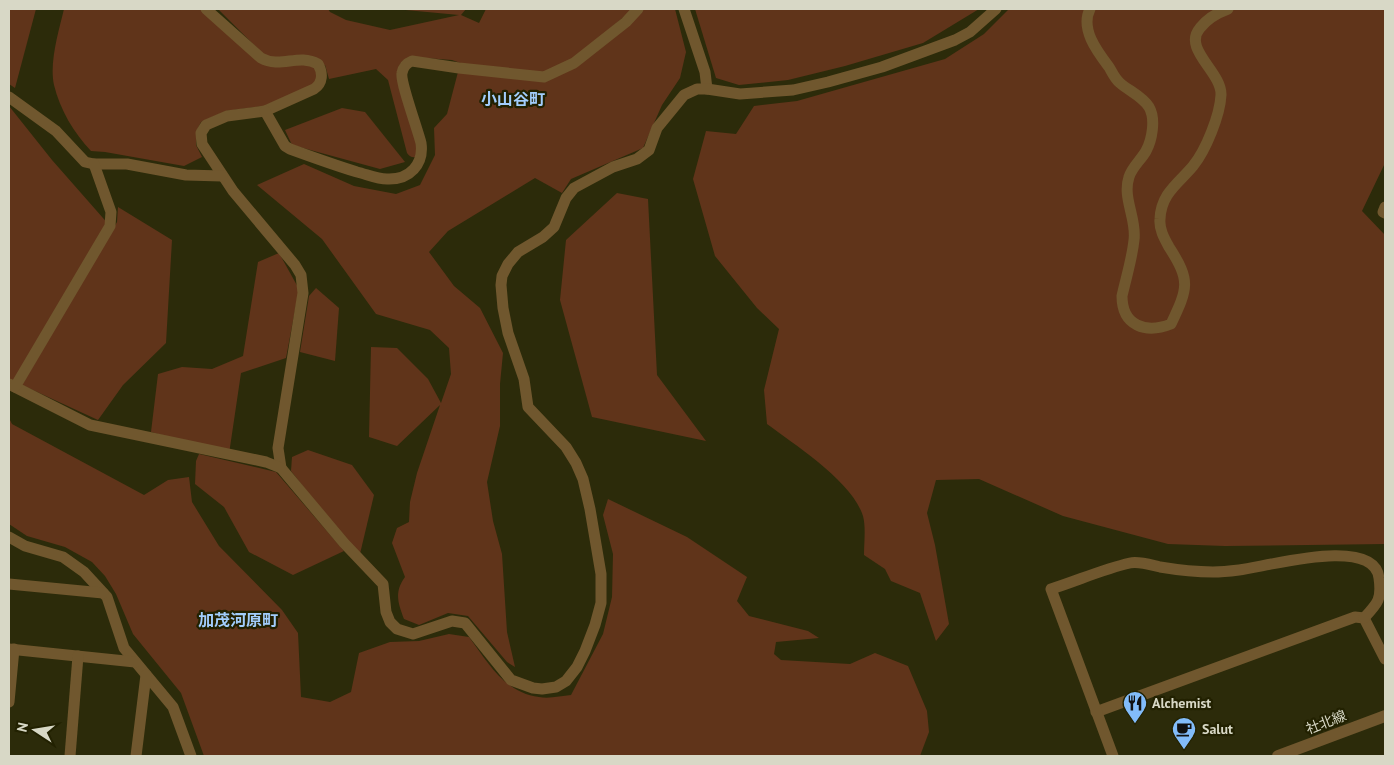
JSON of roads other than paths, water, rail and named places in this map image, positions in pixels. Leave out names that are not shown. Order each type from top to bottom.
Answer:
[{"type":"street","points":[[206,9],[261,58],[268,62],[275,63],[303,59],[318,64],[322,74],[319,86],[265,111],[227,116],[206,125],[201,133],[202,144],[232,191],[285,253],[301,275],[303,293],[278,448],[281,468]]},
{"type":"street","points":[[265,111],[285,146],[290,149],[369,175],[387,179],[403,176],[413,171],[418,165],[422,151],[422,143],[402,80],[404,68],[408,63],[412,61],[544,77],[574,63],[626,22],[638,9]]},
{"type":"street","points":[[684,9],[705,72],[707,89]]},
{"type":"street","points":[[94,164],[111,212],[110,226],[12,385],[90,425],[266,462],[281,468],[344,543],[383,584],[386,612],[390,622],[397,629],[414,634],[452,621],[465,623],[511,680],[526,687],[542,689],[556,687],[566,681],[585,651],[595,626],[601,603],[601,574],[598,546],[583,479],[576,463],[566,447],[528,407],[524,379],[508,333],[501,285],[502,276],[508,264],[518,252],[543,237],[554,227],[566,198],[574,188],[613,167],[637,159],[648,150],[657,128],[684,95],[696,89],[740,94],[794,90],[828,82],[882,66],[955,40],[970,32],[996,9]]},
{"type":"street","points":[[1090,9],[1087,16],[1089,33],[1096,48],[1119,82],[1138,95],[1149,108],[1152,121],[1152,134],[1147,150],[1129,175],[1128,199],[1134,220],[1135,240],[1122,296],[1122,305],[1131,322],[1140,327],[1151,329],[1171,324],[1183,294],[1185,279],[1182,266],[1164,238],[1160,226],[1160,216],[1168,191],[1195,164],[1208,141],[1221,94],[1216,78],[1197,50],[1195,42],[1197,32],[1204,22],[1228,9]]},
{"type":"street","points":[[9,97],[56,131],[84,162],[94,164],[127,164],[186,176],[222,176]]},
{"type":"street","points":[[1385,207],[1383,212],[1385,214]]},
{"type":"street","points":[[9,538],[25,546],[63,557],[84,572],[107,597],[124,648],[173,707],[191,756]]},
{"type":"street","points":[[1113,756],[1051,589],[1132,562],[1187,571],[1213,572],[1239,570],[1305,558],[1358,557],[1371,563],[1379,575],[1380,590],[1378,604],[1364,618]]},
{"type":"street","points":[[9,584],[103,593]]},
{"type":"street","points":[[1096,712],[1355,617],[1364,618]]},
{"type":"street","points":[[1364,618],[1385,659]]},
{"type":"street","points":[[9,702],[11,649],[135,662]]},
{"type":"street","points":[[70,756],[78,656]]},
{"type":"street","points":[[136,756],[146,675]]},
{"type":"street","name":"社北線","points":[[1278,756],[1385,716]]},
{"type":"place","name":"Alchemist","points":[[1135,724]]},
{"type":"place","name":"Salut","points":[[1184,750]]},
{"type":"district","name":"小山谷町","points":[[513,99]]},
{"type":"district","name":"加茂河原町","points":[[238,620]]}]
